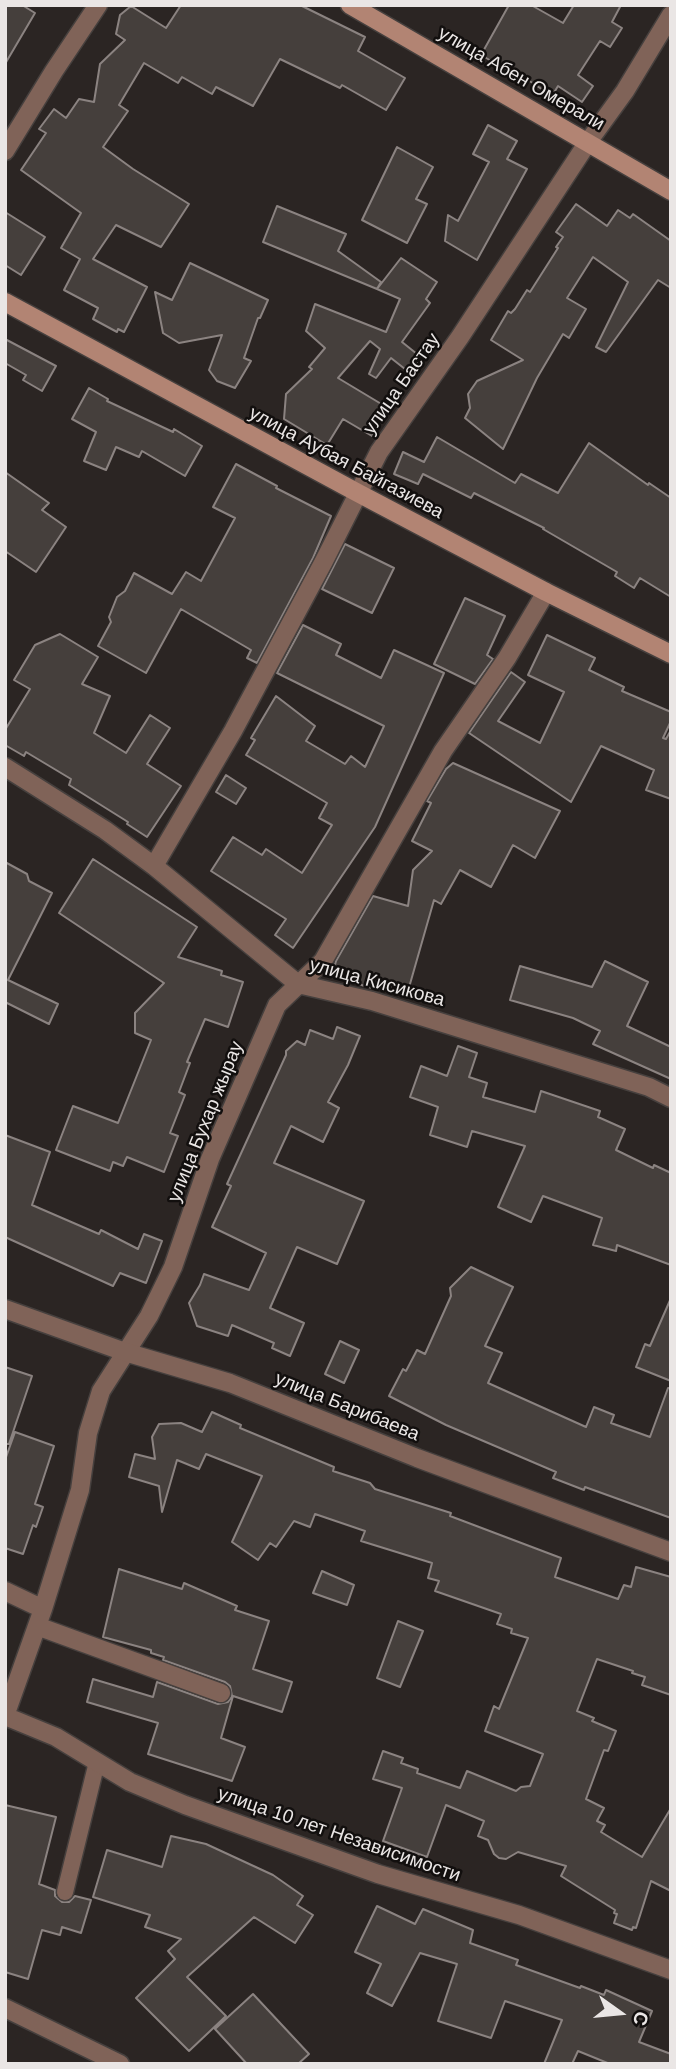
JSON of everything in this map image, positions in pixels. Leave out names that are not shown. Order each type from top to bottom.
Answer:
[{"type":"main road","name":"улица Абен Омерали","points":[[350,5],[671,191]]},
{"type":"main road","name":"улица Аубая Байгазиева","points":[[5,302],[545,592],[671,654]]},
{"type":"street","points":[[5,151],[98,5]]},
{"type":"street","name":"улица Бастау","points":[[154,866],[233,731],[379,452],[460,337],[625,90],[671,15]]},
{"type":"street","name":"улица Бухар жырау","points":[[5,1716],[43,1609],[80,1489],[88,1433],[101,1391],[149,1317],[173,1267],[210,1159],[277,1005],[323,961],[443,751],[507,658],[545,592]]},
{"type":"street","name":"улица Кисикова","points":[[5,767],[105,830],[154,866],[298,984],[372,1000],[649,1087],[671,1098]]},
{"type":"street","name":"улица Барибаева","points":[[5,1309],[125,1352],[230,1384],[417,1458],[671,1552]]},
{"type":"street","points":[[5,1591],[43,1609]]},
{"type":"street","points":[[37,1626],[220,1693]]},
{"type":"street","name":"улица 10 лет Независимости","points":[[5,1716],[56,1737],[130,1782],[236,1824],[378,1874],[519,1915],[671,1970]]},
{"type":"street","points":[[5,2008],[120,2064]]},
{"type":"lane","points":[[65,1892],[97,1762]]},
{"type":"building","points":[[5,5],[22,5],[35,13],[5,64]]},
{"type":"building","points":[[181,5],[300,5],[365,37],[358,51],[405,78],[386,110],[342,85],[340,88],[280,59],[253,106],[216,87],[212,94],[182,77],[178,83],[144,63],[119,105],[128,111],[103,147],[189,204],[161,247],[116,225],[93,259],[147,287],[124,332],[118,329],[117,332],[93,319],[98,308],[64,290],[80,259],[61,248],[81,213],[21,170],[46,133],[39,129],[54,109],[66,118],[79,99],[94,102],[100,64],[125,40],[116,34],[120,15],[131,6],[166,28]]},
{"type":"building","points":[[509,5],[531,5],[563,23],[574,5],[621,5],[612,22],[622,28],[610,47],[600,41],[578,75],[593,86],[582,102],[558,86],[552,96],[513,70],[512,73],[481,55]]},
{"type":"building","points":[[488,125],[517,141],[507,159],[527,169],[477,260],[445,241],[448,215],[458,221],[489,162],[473,154]]},
{"type":"building","points":[[397,147],[433,167],[416,199],[427,204],[407,243],[362,220]]},
{"type":"building","points":[[576,204],[607,226],[618,210],[630,218],[633,214],[671,241],[671,288],[658,280],[606,352],[596,347],[628,282],[593,257],[567,298],[586,309],[569,338],[563,334],[537,378],[503,449],[465,418],[470,408],[468,394],[477,381],[523,360],[491,340],[508,311],[511,313],[515,309],[527,290],[530,292],[558,248],[556,247],[563,237],[556,232]]},
{"type":"building","points":[[277,206],[346,234],[338,251],[381,282],[377,289],[263,242]]},
{"type":"building","points":[[5,212],[45,237],[21,275],[5,265]]},
{"type":"building","points":[[401,258],[437,282],[426,299],[430,303],[402,342],[422,358],[410,373],[391,358],[376,378],[369,374],[380,349],[370,341],[338,378],[388,408],[372,436],[343,419],[327,445],[284,419],[286,394],[312,369],[309,367],[325,348],[306,331],[315,304],[386,332],[400,299],[377,289]]},
{"type":"building","points":[[190,263],[268,300],[258,318],[244,358],[251,361],[235,388],[217,381],[209,370],[222,335],[179,343],[163,333],[155,292],[172,300]]},
{"type":"building","points":[[5,339],[56,366],[42,391],[23,380],[26,375],[5,363]]},
{"type":"building","points":[[89,388],[108,399],[107,401],[173,432],[174,429],[202,446],[185,476],[142,451],[139,457],[116,447],[106,470],[84,461],[96,432],[72,419]]},
{"type":"building","points":[[437,437],[515,483],[521,474],[558,493],[589,443],[671,498],[671,597],[640,578],[634,588],[615,576],[617,572],[544,528],[474,493],[471,498],[423,474],[418,484],[394,474],[403,452],[424,462]]},
{"type":"building","points":[[236,464],[331,516],[313,558],[257,663],[247,658],[251,650],[181,609],[146,673],[98,646],[111,622],[109,617],[117,597],[125,591],[134,573],[172,594],[186,572],[201,581],[235,518],[213,507]]},
{"type":"building","points":[[5,472],[49,503],[42,510],[66,527],[36,572],[5,551]]},
{"type":"building","points":[[345,544],[394,568],[372,613],[322,589]]},
{"type":"building","points":[[465,598],[505,616],[487,655],[493,659],[475,684],[434,664]]},
{"type":"building","points":[[303,625],[341,644],[336,655],[381,678],[394,650],[444,673],[375,827],[293,948],[275,935],[286,919],[211,871],[233,837],[262,855],[266,849],[302,873],[332,825],[319,818],[327,803],[246,755],[255,740],[251,738],[276,696],[315,726],[306,741],[345,764],[351,756],[365,767],[384,726],[277,673]]},
{"type":"building","points":[[60,634],[98,657],[82,684],[110,696],[94,733],[126,753],[150,715],[170,728],[147,764],[181,786],[147,837],[69,785],[71,779],[26,752],[24,756],[5,745],[5,730],[30,689],[14,680],[35,645]]},
{"type":"building","points":[[547,635],[595,658],[589,670],[624,687],[622,691],[671,712],[671,721],[663,738],[666,739],[671,730],[671,799],[646,790],[654,770],[601,746],[571,802],[469,733],[511,672],[525,682],[498,721],[540,743],[564,692],[528,675]]},
{"type":"building","points":[[453,763],[560,811],[535,858],[513,845],[491,887],[460,870],[441,904],[434,900],[408,991],[373,982],[372,988],[337,978],[338,973],[333,972],[336,961],[373,896],[408,906],[413,870],[432,851],[412,841],[431,803],[427,801],[446,769]]},
{"type":"building","points":[[226,775],[246,788],[236,804],[216,792]]},
{"type":"building","points":[[93,859],[197,927],[178,957],[222,971],[221,975],[243,982],[228,1027],[205,1019],[187,1062],[190,1063],[179,1092],[185,1095],[170,1133],[178,1136],[164,1172],[127,1157],[123,1166],[113,1162],[110,1171],[56,1150],[73,1106],[118,1123],[151,1040],[135,1033],[135,1013],[164,983],[59,913]]},
{"type":"building","points":[[5,862],[27,874],[29,881],[52,893],[8,980],[58,1004],[49,1024],[5,1002]]},
{"type":"building","points":[[605,961],[648,982],[627,1026],[671,1047],[671,1079],[593,1044],[600,1031],[573,1018],[510,1000],[520,966],[592,987]]},
{"type":"building","points":[[337,1027],[360,1036],[328,1102],[339,1108],[323,1142],[291,1126],[274,1163],[364,1201],[337,1264],[297,1247],[270,1308],[304,1323],[290,1356],[272,1348],[274,1343],[232,1325],[228,1336],[197,1326],[189,1303],[204,1274],[249,1290],[266,1253],[212,1227],[231,1186],[227,1184],[286,1051],[297,1041],[305,1045],[310,1030],[333,1039]]},
{"type":"building","points":[[458,1046],[477,1053],[469,1077],[487,1083],[483,1097],[535,1112],[541,1091],[600,1111],[598,1117],[625,1129],[616,1150],[653,1168],[654,1165],[671,1173],[671,1265],[617,1245],[616,1251],[593,1245],[602,1218],[543,1196],[531,1222],[498,1207],[525,1146],[472,1131],[467,1147],[430,1135],[438,1107],[410,1097],[421,1066],[447,1076]]},
{"type":"building","points":[[5,1135],[50,1152],[32,1205],[99,1234],[101,1230],[138,1249],[144,1234],[162,1241],[146,1283],[120,1273],[113,1286],[5,1237]]},
{"type":"building","points":[[471,1267],[513,1287],[485,1346],[502,1353],[488,1383],[586,1427],[594,1407],[614,1415],[611,1423],[650,1437],[668,1388],[671,1388],[671,1518],[553,1478],[556,1472],[446,1425],[389,1396],[417,1350],[425,1354],[451,1296],[450,1288]]},
{"type":"building","points":[[671,1298],[671,1381],[636,1367],[645,1344],[650,1346]]},
{"type":"building","points":[[340,1341],[359,1350],[344,1383],[325,1374]]},
{"type":"building","points":[[5,1367],[32,1376],[9,1444],[5,1444]]},
{"type":"building","points":[[212,1412],[241,1425],[240,1428],[334,1467],[333,1471],[370,1483],[375,1489],[451,1513],[450,1516],[561,1558],[555,1577],[618,1599],[624,1585],[631,1587],[636,1567],[671,1577],[671,1695],[642,1685],[645,1677],[632,1673],[633,1671],[597,1659],[577,1711],[616,1731],[608,1751],[604,1750],[586,1799],[604,1808],[597,1821],[605,1825],[601,1832],[642,1857],[671,1808],[671,1891],[651,1881],[636,1928],[633,1927],[632,1930],[614,1923],[617,1914],[614,1913],[615,1910],[561,1876],[566,1866],[518,1852],[506,1859],[499,1858],[494,1854],[488,1840],[478,1836],[484,1821],[446,1805],[427,1857],[383,1841],[402,1788],[373,1779],[383,1751],[403,1758],[401,1763],[418,1769],[417,1773],[460,1788],[467,1771],[516,1791],[530,1786],[543,1754],[485,1731],[494,1706],[499,1709],[528,1638],[511,1633],[512,1629],[497,1624],[501,1614],[435,1591],[439,1581],[428,1578],[432,1563],[361,1541],[365,1531],[315,1514],[310,1527],[294,1521],[276,1547],[270,1543],[258,1560],[232,1542],[262,1476],[206,1454],[199,1469],[177,1460],[162,1512],[159,1486],[129,1477],[135,1454],[155,1459],[152,1437],[159,1424],[181,1423],[202,1432]]},
{"type":"building","points":[[15,1432],[54,1446],[35,1504],[43,1507],[36,1527],[33,1525],[23,1554],[5,1548],[5,1460]]},
{"type":"building","points":[[119,1569],[182,1589],[184,1583],[237,1606],[235,1610],[269,1621],[253,1669],[292,1682],[282,1712],[233,1696],[221,1738],[245,1747],[232,1781],[148,1754],[158,1723],[87,1702],[93,1679],[153,1697],[157,1682],[218,1704],[228,1702],[232,1696],[230,1686],[225,1682],[163,1660],[164,1657],[151,1653],[151,1650],[103,1637]]},
{"type":"building","points":[[322,1571],[354,1585],[347,1605],[313,1593]]},
{"type":"building","points":[[398,1621],[423,1631],[400,1687],[377,1678]]},
{"type":"building","points":[[5,1805],[56,1817],[39,1884],[55,1890],[55,1896],[62,1902],[69,1902],[75,1896],[91,1900],[81,1933],[62,1927],[60,1935],[42,1930],[28,1979],[5,1972]]},
{"type":"building","points":[[171,1836],[206,1844],[273,1875],[303,1896],[297,1905],[313,1915],[295,1943],[254,1917],[187,1977],[226,2016],[189,2051],[136,1998],[175,1959],[168,1951],[181,1939],[145,1927],[150,1915],[93,1897],[107,1850],[162,1867]]},
{"type":"building","points":[[377,1906],[415,1924],[423,1909],[473,1930],[470,1943],[518,1960],[516,1965],[604,1995],[606,1990],[652,2011],[639,2042],[671,2054],[671,2064],[610,2064],[578,2051],[572,2064],[544,2064],[562,2020],[505,2001],[491,2038],[438,2021],[457,1964],[420,1953],[392,2006],[367,1993],[381,1964],[355,1952]]},
{"type":"building","points":[[253,1994],[309,2054],[298,2064],[247,2064],[215,2029]]}]
